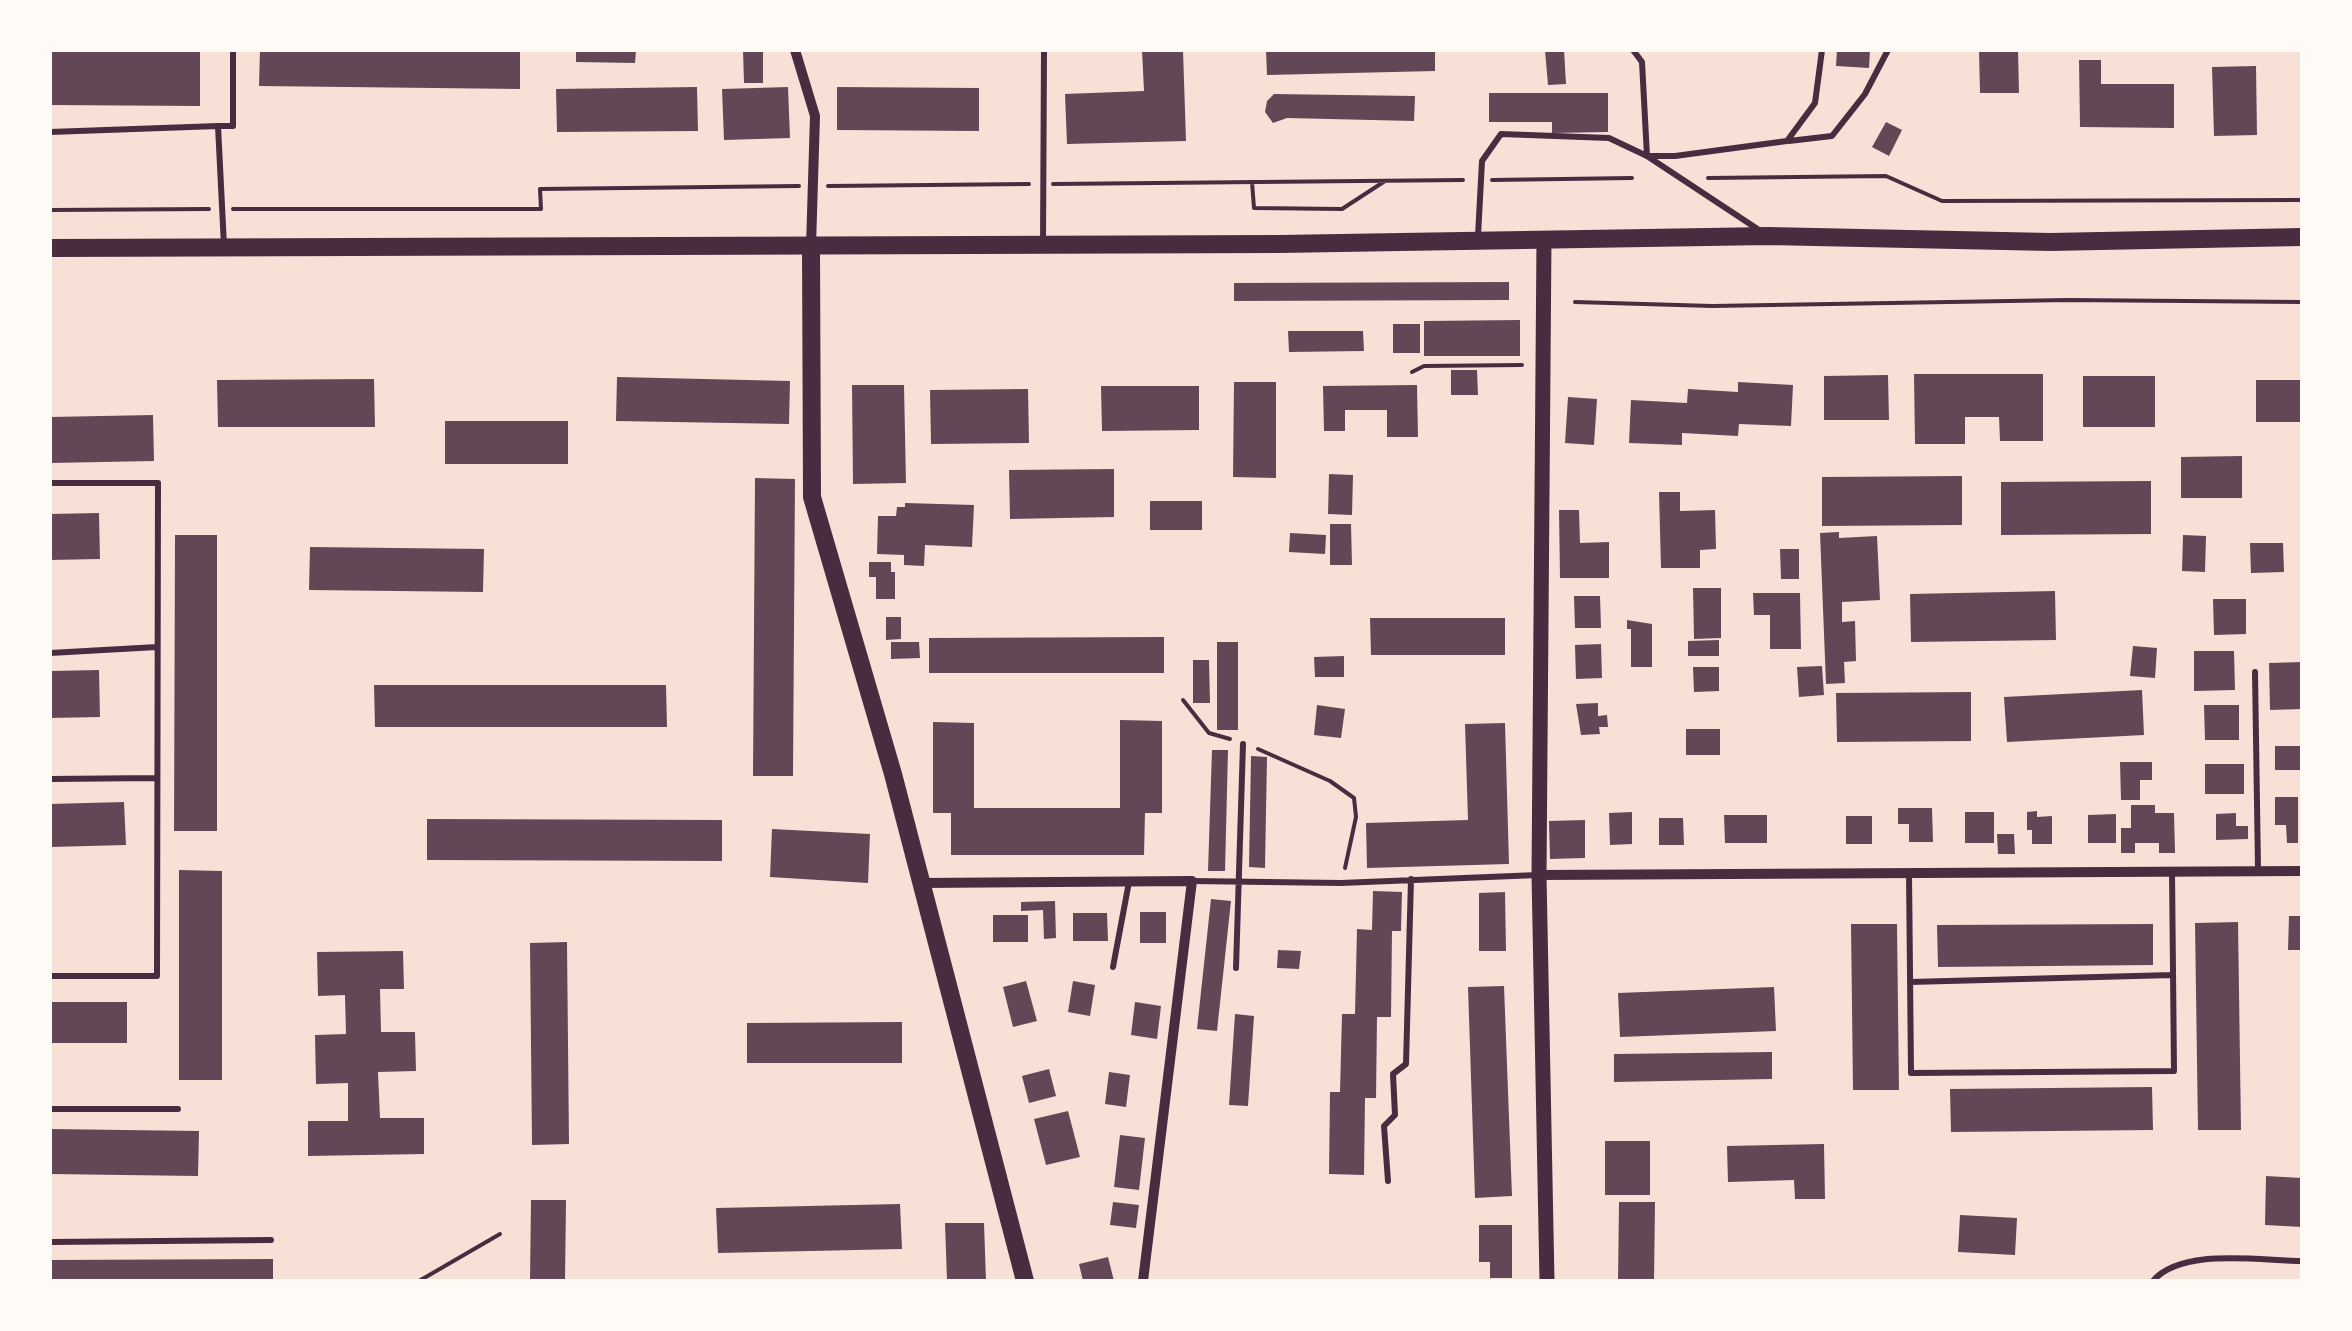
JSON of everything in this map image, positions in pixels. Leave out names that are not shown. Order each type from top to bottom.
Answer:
[{"type":"main road","points":[[50,248],[1043,245],[1768,236],[2050,242],[2302,236]]},
{"type":"main road","points":[[811,246],[812,496],[893,774],[1024,1281]]},
{"type":"street","points":[[795,50],[815,116],[811,246]]},
{"type":"street","points":[[1544,240],[1539,876],[1547,1281]]},
{"type":"street","points":[[1539,876],[2302,870]]},
{"type":"street","points":[[921,883],[1192,882],[1142,1281]]},
{"type":"lane","points":[[50,132],[232,126],[233,50]]},
{"type":"lane","points":[[1043,245],[1044,50]]},
{"type":"lane","points":[[1633,50],[1642,62],[1647,156]]},
{"type":"lane","points":[[1787,141],[1814,103],[1822,50]]},
{"type":"lane","points":[[1647,156],[1675,156],[1832,136],[1865,94],[1888,50]]},
{"type":"lane","points":[[218,126],[224,248]]},
{"type":"lane","points":[[1478,240],[1482,161],[1501,134],[1609,138],[1647,156],[1768,236]]},
{"type":"lane","points":[[50,483],[158,483],[157,976],[50,976]]},
{"type":"lane","points":[[50,653],[157,648]]},
{"type":"lane","points":[[2255,672],[2258,868]]},
{"type":"lane","points":[[1236,968],[1243,744]]},
{"type":"lane","points":[[50,779],[156,778]]},
{"type":"lane","points":[[1909,872],[1911,1073],[2174,1071],[2172,870]]},
{"type":"lane","points":[[1192,882],[1539,876]]},
{"type":"lane","points":[[1388,1181],[1384,1126],[1394,1115],[1393,1074],[1406,1064],[1411,879]]},
{"type":"lane","points":[[1113,967],[1129,882]]},
{"type":"lane","points":[[1910,982],[2173,976]]},
{"type":"lane","points":[[50,1109],[178,1109]]},
{"type":"lane","points":[[50,1242],[271,1240]]},
{"type":"lane","points":[[2153,1281],[2160,1273],[2184,1262],[2302,1262]]},
{"type":"path","points":[[1708,178],[1886,176],[1942,201],[2302,200]]},
{"type":"path","points":[[1492,180],[1632,178]]},
{"type":"path","points":[[50,210],[540,208],[540,188],[1464,180]]},
{"type":"path","points":[[1252,182],[1254,208],[1342,209],[1385,181]]},
{"type":"path","points":[[1575,302],[1712,306],[2068,300],[2302,302]]},
{"type":"path","points":[[1412,372],[1424,366],[1522,366]]},
{"type":"path","points":[[1183,700],[1209,733],[1330,781],[1354,798],[1356,818],[1342,882]]},
{"type":"path","points":[[419,1281],[500,1234]]},
{"type":"building","points":[[50,50],[200,50],[200,106],[50,105]]},
{"type":"building","points":[[260,50],[520,50],[520,89],[259,86]]},
{"type":"building","points":[[576,50],[636,50],[635,63],[576,62]]},
{"type":"building","points":[[743,50],[763,50],[763,83],[744,83]]},
{"type":"building","points":[[1142,50],[1183,50],[1186,141],[1067,144],[1065,94],[1144,91]]},
{"type":"building","points":[[1266,50],[1435,50],[1435,71],[1267,75]]},
{"type":"building","points":[[1545,50],[1564,50],[1566,84],[1548,85]]},
{"type":"building","points":[[1837,50],[1870,50],[1869,68],[1836,66]]},
{"type":"building","points":[[1979,50],[2018,50],[2019,93],[1980,93]]},
{"type":"building","points":[[2079,60],[2101,60],[2101,84],[2174,84],[2174,128],[2080,127]]},
{"type":"building","points":[[2256,66],[2257,135],[2214,136],[2212,67]]},
{"type":"building","points":[[697,87],[698,131],[557,132],[556,89]]},
{"type":"building","points":[[788,87],[790,138],[724,140],[722,89]]},
{"type":"building","points":[[837,87],[979,88],[979,131],[837,130]]},
{"type":"building","points":[[1489,93],[1608,93],[1608,132],[1552,133],[1552,122],[1489,122]]},
{"type":"building","points":[[1274,94],[1415,96],[1414,121],[1287,118],[1273,123],[1265,112],[1267,101]]},
{"type":"building","points":[[1886,122],[1902,130],[1889,156],[1872,147]]},
{"type":"building","points":[[1509,282],[1509,300],[1234,301],[1234,283]]},
{"type":"building","points":[[1520,320],[1520,356],[1424,356],[1424,321]]},
{"type":"building","points":[[1393,324],[1420,324],[1420,353],[1393,353]]},
{"type":"building","points":[[1288,331],[1363,331],[1364,351],[1289,352]]},
{"type":"building","points":[[1451,370],[1477,370],[1478,395],[1451,395]]},
{"type":"building","points":[[1914,374],[2043,374],[2043,441],[2000,441],[1999,417],[1965,417],[1965,444],[1915,444]]},
{"type":"building","points":[[1888,375],[1889,420],[1824,420],[1824,376]]},
{"type":"building","points":[[2083,376],[2155,376],[2155,427],[2083,427]]},
{"type":"building","points":[[617,377],[790,381],[789,424],[616,421]]},
{"type":"building","points":[[374,379],[375,427],[218,427],[217,380]]},
{"type":"building","points":[[2256,380],[2302,380],[2302,422],[2256,422]]},
{"type":"building","points":[[1234,382],[1276,382],[1276,478],[1233,477]]},
{"type":"building","points":[[1738,382],[1793,385],[1791,426],[1739,424],[1738,436],[1682,433],[1682,445],[1629,443],[1631,400],[1687,403],[1688,389],[1738,392]]},
{"type":"building","points":[[852,385],[904,385],[906,483],[853,484]]},
{"type":"building","points":[[1417,385],[1418,437],[1387,437],[1387,410],[1345,410],[1345,431],[1324,431],[1323,386]]},
{"type":"building","points":[[1101,386],[1199,386],[1199,430],[1102,431]]},
{"type":"building","points":[[1028,389],[1029,443],[931,444],[930,390]]},
{"type":"building","points":[[1568,397],[1597,399],[1594,445],[1565,443]]},
{"type":"building","points":[[153,415],[154,461],[50,463],[50,417]]},
{"type":"building","points":[[445,421],[568,421],[568,464],[445,464]]},
{"type":"building","points":[[2242,456],[2242,498],[2181,498],[2181,457]]},
{"type":"building","points":[[1114,469],[1114,517],[1010,519],[1009,470]]},
{"type":"building","points":[[1329,474],[1353,475],[1352,515],[1328,514]]},
{"type":"building","points":[[1962,476],[1962,525],[1822,526],[1822,477]]},
{"type":"building","points":[[755,478],[795,479],[793,776],[753,776]]},
{"type":"building","points":[[2151,481],[2151,534],[2001,535],[2001,482]]},
{"type":"building","points":[[1659,492],[1680,492],[1680,511],[1715,510],[1716,549],[1700,550],[1700,568],[1661,568]]},
{"type":"building","points":[[1150,501],[1202,501],[1202,530],[1150,530]]},
{"type":"building","points":[[905,503],[974,505],[972,547],[925,545],[924,566],[904,565],[904,555],[877,554],[878,516],[896,516],[897,507],[905,507]]},
{"type":"building","points":[[1559,510],[1579,510],[1580,543],[1609,542],[1609,578],[1560,578]]},
{"type":"building","points":[[99,513],[100,559],[50,560],[50,514]]},
{"type":"building","points":[[1330,524],[1351,524],[1352,565],[1330,565]]},
{"type":"building","points":[[1839,532],[1839,538],[1877,536],[1880,600],[1842,602],[1842,622],[1855,621],[1856,661],[1844,662],[1845,683],[1826,684],[1820,533]]},
{"type":"building","points":[[1290,533],[1326,535],[1325,554],[1289,552]]},
{"type":"building","points":[[175,535],[217,535],[217,831],[174,831]]},
{"type":"building","points":[[2183,535],[2206,536],[2205,572],[2182,571]]},
{"type":"building","points":[[2250,543],[2283,543],[2284,572],[2251,573]]},
{"type":"building","points":[[310,547],[484,549],[483,592],[309,590]]},
{"type":"building","points":[[1780,549],[1799,549],[1799,579],[1781,579]]},
{"type":"building","points":[[869,562],[891,562],[895,599],[876,599],[876,577],[869,577]]},
{"type":"building","points":[[1693,588],[1721,588],[1721,638],[1694,639]]},
{"type":"building","points":[[2055,591],[2056,640],[1911,642],[1910,594]]},
{"type":"building","points":[[1753,593],[1800,593],[1801,649],[1770,649],[1770,615],[1754,615]]},
{"type":"building","points":[[1574,596],[1600,596],[1601,628],[1575,628]]},
{"type":"building","points":[[2213,599],[2246,599],[2246,634],[2214,635]]},
{"type":"building","points":[[886,617],[901,617],[901,639],[886,640]]},
{"type":"building","points":[[1370,618],[1505,618],[1505,655],[1371,655]]},
{"type":"building","points":[[1627,620],[1652,624],[1652,667],[1631,667],[1631,629],[1627,629]]},
{"type":"building","points":[[1164,637],[1164,673],[929,673],[929,638]]},
{"type":"building","points":[[1719,640],[1719,656],[1688,656],[1688,641]]},
{"type":"building","points":[[891,642],[919,642],[920,658],[891,659]]},
{"type":"building","points":[[1217,642],[1238,642],[1238,730],[1217,730]]},
{"type":"building","points":[[1601,644],[1602,678],[1576,679],[1575,645]]},
{"type":"building","points":[[2133,646],[2157,648],[2155,678],[2130,676]]},
{"type":"building","points":[[2194,651],[2234,651],[2235,690],[2194,691]]},
{"type":"building","points":[[1344,656],[1344,677],[1315,677],[1314,657]]},
{"type":"building","points":[[1193,660],[1209,660],[1210,703],[1193,703]]},
{"type":"building","points":[[2302,662],[2302,709],[2270,710],[2269,663]]},
{"type":"building","points":[[1822,666],[1824,695],[1799,697],[1797,667]]},
{"type":"building","points":[[1693,667],[1719,667],[1719,691],[1694,692]]},
{"type":"building","points":[[99,670],[100,717],[50,718],[50,671]]},
{"type":"building","points":[[374,685],[666,685],[667,727],[375,727]]},
{"type":"building","points":[[2142,690],[2144,735],[2007,742],[2004,697]]},
{"type":"building","points":[[1971,692],[1971,741],[1837,742],[1836,693]]},
{"type":"building","points":[[1598,703],[1598,716],[1607,715],[1608,727],[1599,727],[1600,734],[1581,735],[1576,704]]},
{"type":"building","points":[[1317,705],[1345,709],[1341,738],[1314,735]]},
{"type":"building","points":[[2204,705],[2239,705],[2239,740],[2205,740]]},
{"type":"building","points":[[1120,720],[1162,721],[1162,813],[1145,813],[1144,855],[951,855],[951,813],[933,813],[933,722],[974,723],[974,808],[1120,808]]},
{"type":"building","points":[[1505,723],[1509,864],[1367,868],[1366,823],[1468,820],[1465,724]]},
{"type":"building","points":[[1686,729],[1720,729],[1720,755],[1686,755]]},
{"type":"building","points":[[2275,746],[2300,746],[2300,770],[2275,770]]},
{"type":"building","points":[[1212,750],[1228,750],[1225,871],[1208,871]]},
{"type":"building","points":[[1251,756],[1267,757],[1265,868],[1249,867]]},
{"type":"building","points":[[2120,762],[2152,762],[2152,780],[2140,780],[2140,800],[2121,800]]},
{"type":"building","points":[[2205,764],[2244,764],[2244,794],[2205,794]]},
{"type":"building","points":[[2275,797],[2298,797],[2298,843],[2287,843],[2286,825],[2275,825]]},
{"type":"building","points":[[124,802],[126,845],[50,847],[50,804]]},
{"type":"building","points":[[2131,805],[2155,805],[2155,813],[2174,813],[2175,853],[2159,853],[2159,843],[2135,843],[2135,853],[2121,853],[2121,828],[2131,828]]},
{"type":"building","points":[[1898,808],[1932,808],[1933,842],[1909,842],[1909,824],[1898,824]]},
{"type":"building","points":[[2037,811],[2037,817],[2052,816],[2052,844],[2032,844],[2027,812]]},
{"type":"building","points":[[1632,812],[1632,844],[1610,845],[1609,813]]},
{"type":"building","points":[[1965,812],[1994,812],[1994,843],[1965,843]]},
{"type":"building","points":[[2236,813],[2236,826],[2248,826],[2248,839],[2216,840],[2216,814]]},
{"type":"building","points":[[2116,814],[2116,843],[2088,843],[2088,815]]},
{"type":"building","points":[[1724,815],[1767,815],[1767,843],[1725,843]]},
{"type":"building","points":[[1846,816],[1872,816],[1872,844],[1846,844]]},
{"type":"building","points":[[1659,818],[1683,818],[1684,845],[1659,845]]},
{"type":"building","points":[[427,819],[722,820],[722,861],[427,860]]},
{"type":"building","points":[[1585,820],[1585,858],[1550,859],[1549,821]]},
{"type":"building","points":[[772,829],[870,834],[868,883],[770,877]]},
{"type":"building","points":[[1997,834],[2014,834],[2015,854],[1998,854]]},
{"type":"building","points":[[179,870],[222,871],[222,1080],[179,1080]]},
{"type":"building","points":[[1373,891],[1402,892],[1401,931],[1392,931],[1391,1017],[1377,1017],[1376,1098],[1365,1098],[1364,1175],[1329,1174],[1330,1092],[1340,1092],[1342,1014],[1355,1014],[1357,929],[1372,930]]},
{"type":"building","points":[[1505,892],[1506,951],[1479,951],[1479,893]]},
{"type":"building","points":[[1211,899],[1231,901],[1217,1031],[1197,1029]]},
{"type":"building","points":[[1055,901],[1056,938],[1044,939],[1043,910],[1021,911],[1021,902]]},
{"type":"building","points":[[1140,912],[1166,912],[1166,943],[1140,943]]},
{"type":"building","points":[[1073,913],[1107,913],[1108,941],[1073,941]]},
{"type":"building","points":[[993,915],[1028,915],[1028,942],[993,942]]},
{"type":"building","points":[[2289,916],[2302,916],[2302,950],[2288,950]]},
{"type":"building","points":[[2238,922],[2241,1130],[2198,1130],[2195,923]]},
{"type":"building","points":[[1851,924],[1897,924],[1899,1090],[1853,1090]]},
{"type":"building","points":[[2153,924],[2153,965],[1938,967],[1937,925]]},
{"type":"building","points":[[567,942],[569,1144],[532,1145],[530,943]]},
{"type":"building","points":[[1278,950],[1301,951],[1299,969],[1277,968]]},
{"type":"building","points":[[403,951],[404,989],[380,989],[381,1032],[415,1032],[416,1071],[378,1072],[380,1118],[424,1118],[424,1154],[308,1156],[308,1121],[348,1121],[348,1083],[316,1084],[315,1035],[346,1034],[345,995],[318,996],[317,952]]},
{"type":"building","points":[[1026,981],[1037,1021],[1013,1027],[1003,987]]},
{"type":"building","points":[[1073,981],[1095,985],[1090,1016],[1068,1012]]},
{"type":"building","points":[[1504,986],[1512,1196],[1475,1198],[1468,987]]},
{"type":"building","points":[[1774,987],[1776,1031],[1620,1037],[1618,993]]},
{"type":"building","points":[[50,1002],[127,1002],[127,1043],[50,1043]]},
{"type":"building","points":[[1135,1002],[1161,1006],[1157,1039],[1131,1035]]},
{"type":"building","points":[[1235,1014],[1254,1016],[1248,1106],[1229,1105]]},
{"type":"building","points":[[902,1022],[902,1063],[747,1063],[747,1023]]},
{"type":"building","points":[[1772,1052],[1772,1079],[1614,1082],[1614,1054]]},
{"type":"building","points":[[1049,1069],[1056,1096],[1029,1103],[1022,1076]]},
{"type":"building","points":[[1109,1072],[1130,1075],[1126,1107],[1105,1104]]},
{"type":"building","points":[[2152,1087],[2153,1130],[1951,1132],[1950,1089]]},
{"type":"building","points":[[1068,1111],[1080,1157],[1046,1165],[1034,1119]]},
{"type":"building","points":[[50,1129],[199,1131],[198,1176],[50,1174]]},
{"type":"building","points":[[1120,1135],[1145,1138],[1139,1190],[1114,1187]]},
{"type":"building","points":[[1605,1141],[1650,1141],[1650,1195],[1605,1195]]},
{"type":"building","points":[[1824,1144],[1825,1199],[1795,1199],[1794,1180],[1728,1182],[1727,1146]]},
{"type":"building","points":[[2266,1176],[2302,1178],[2302,1227],[2265,1225]]},
{"type":"building","points":[[531,1200],[566,1200],[565,1281],[530,1281]]},
{"type":"building","points":[[1113,1202],[1139,1205],[1136,1228],[1110,1225]]},
{"type":"building","points":[[1619,1202],[1655,1202],[1654,1281],[1618,1281]]},
{"type":"building","points":[[900,1204],[902,1249],[718,1253],[716,1208]]},
{"type":"building","points":[[1960,1215],[2017,1218],[2015,1255],[1958,1252]]},
{"type":"building","points":[[945,1223],[984,1223],[986,1281],[947,1281]]},
{"type":"building","points":[[1479,1225],[1512,1225],[1512,1278],[1490,1278],[1490,1262],[1479,1262]]},
{"type":"building","points":[[1108,1257],[1114,1281],[1083,1281],[1079,1264]]},
{"type":"building","points":[[273,1259],[273,1281],[50,1281],[50,1260]]}]
